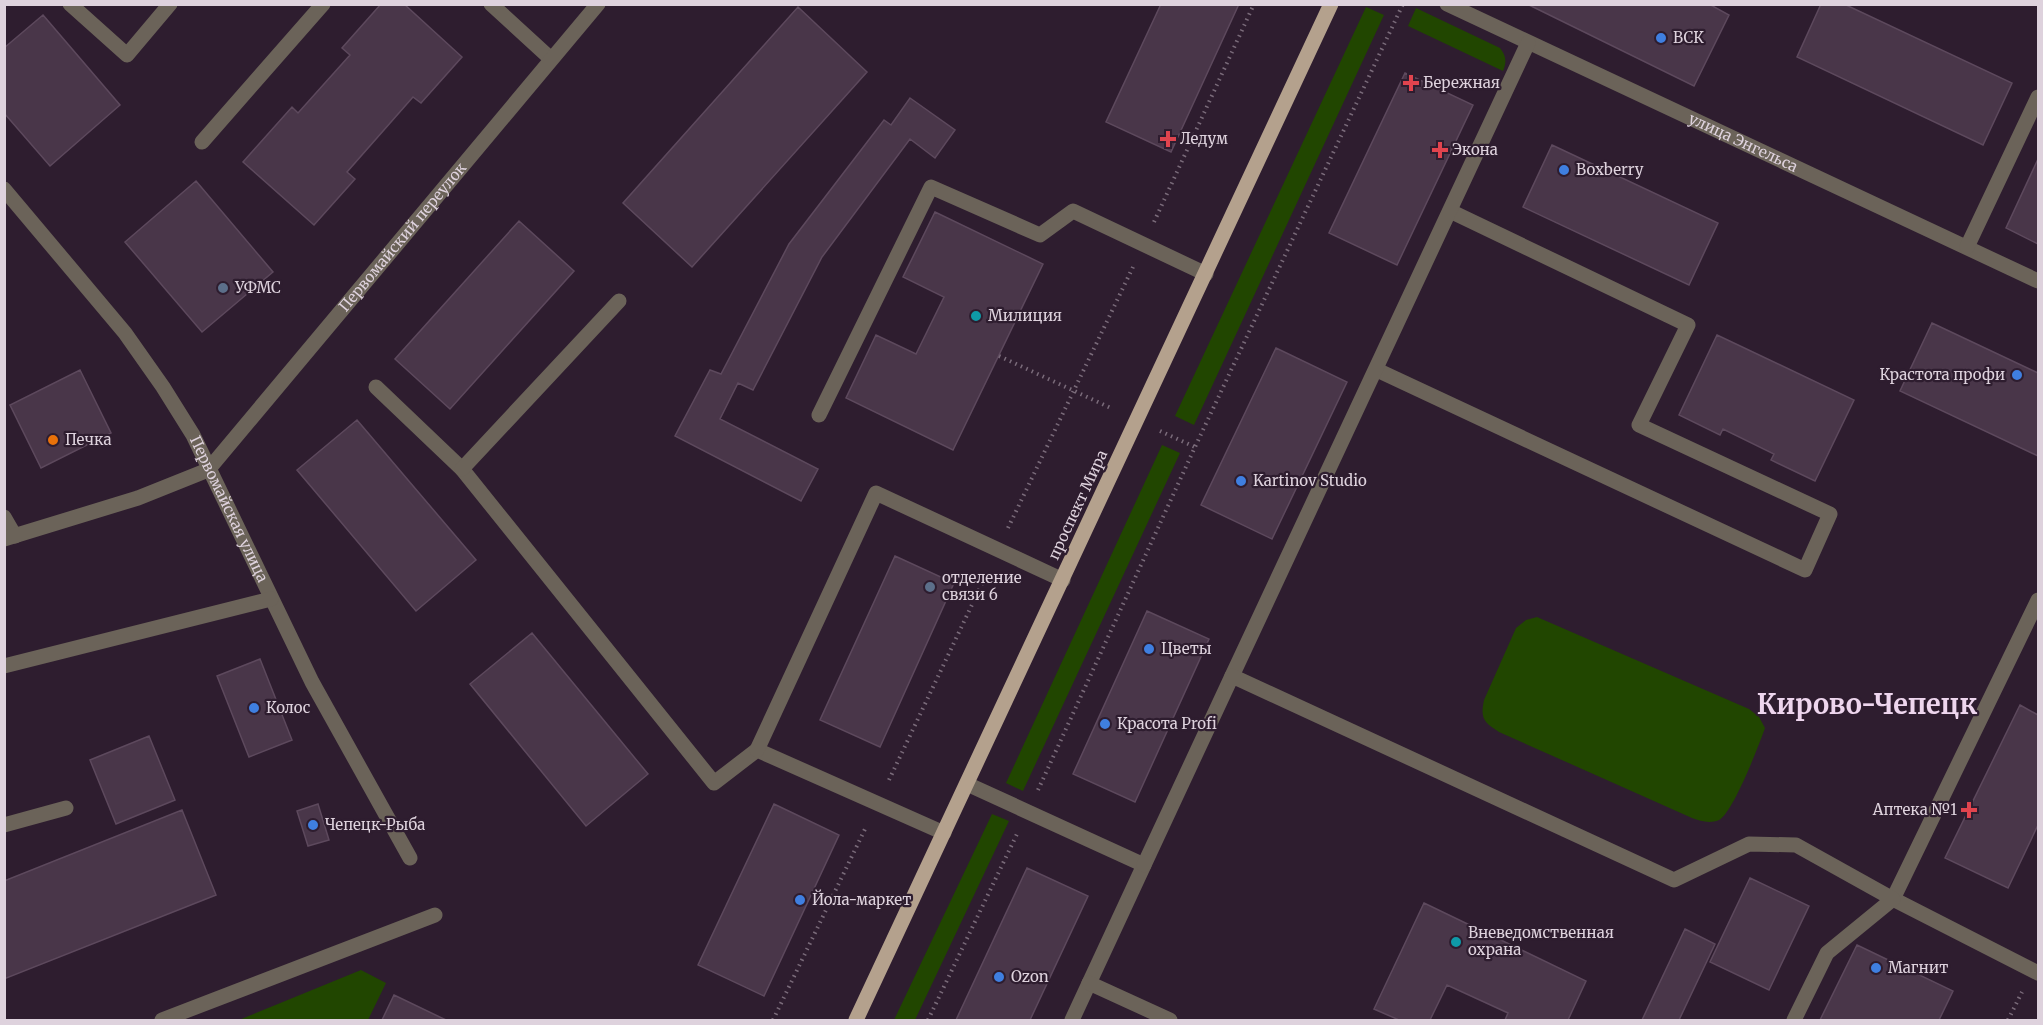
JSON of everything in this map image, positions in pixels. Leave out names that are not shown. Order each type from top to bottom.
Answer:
[{"type":"main road","name":"проспект Мира","points":[[856,1020],[1331,4]]},
{"type":"street","points":[[70,4],[127,55],[170,4]]},
{"type":"street","points":[[202,142],[323,4]]},
{"type":"street","points":[[491,4],[551,59]]},
{"type":"street","name":"Первомайский переулок","points":[[208,470],[598,4]]},
{"type":"street","name":"улица Энгельса","points":[[1447,4],[2038,281]]},
{"type":"street","points":[[1072,1020],[1528,43]]},
{"type":"street","points":[[1967,247],[2038,97]]},
{"type":"street","points":[[819,416],[931,186],[1040,235],[1073,211],[1206,274]]},
{"type":"street","name":"Первомайская улица","points":[[4,189],[124,333],[187,425],[312,681],[410,858]]},
{"type":"street","points":[[1377,370],[1805,570],[1830,514],[1639,424],[1688,324],[1450,210]]},
{"type":"street","points":[[462,469],[620,302]]},
{"type":"street","points":[[376,387],[462,469],[714,783],[757,750],[876,493],[1063,580]]},
{"type":"street","points":[[4,517],[10,538],[138,498],[208,470]]},
{"type":"street","points":[[4,666],[271,599]]},
{"type":"street","points":[[1794,1020],[1827,953],[1893,899],[2038,600]]},
{"type":"street","points":[[1232,676],[1674,880],[1749,844],[1796,845],[1893,899],[2038,974]]},
{"type":"street","points":[[757,750],[944,833]]},
{"type":"street","points":[[967,784],[1144,865]]},
{"type":"street","points":[[4,825],[66,808]]},
{"type":"street","points":[[162,1020],[435,915]]},
{"type":"street","points":[[1089,983],[1170,1020]]},
{"type":"path","points":[[772,1020],[878,805],[1254,4]]},
{"type":"path","points":[[928,1020],[1027,813],[1195,447],[1403,4]]},
{"type":"path","points":[[999,356],[1195,447]]},
{"type":"green space","points":[[1366,7],[1384,15],[1194,425],[1175,416]]},
{"type":"green space","points":[[1416,8],[1500,48],[1505,59],[1503,71],[1408,26]]},
{"type":"green space","points":[[1162,445],[1180,453],[1023,791],[1006,783]]},
{"type":"green space","points":[[1537,617],[1749,709],[1759,717],[1765,728],[1745,778],[1725,815],[1712,822],[1692,818],[1499,732],[1484,719],[1484,700],[1516,628],[1526,620]]},
{"type":"green space","points":[[992,814],[1009,821],[915,1020],[894,1020]]},
{"type":"green space","points":[[361,970],[386,983],[368,1020],[239,1020]]},
{"type":"building","points":[[381,4],[404,4],[462,57],[421,103],[413,97],[347,172],[355,179],[314,225],[243,162],[292,107],[298,113],[350,55],[342,48]]},
{"type":"building","points":[[1161,4],[1239,4],[1171,152],[1106,122]]},
{"type":"building","points":[[1527,4],[1709,4],[1729,15],[1694,86]]},
{"type":"building","points":[[1821,4],[1844,4],[2012,83],[1983,145],[1797,57]]},
{"type":"building","points":[[798,7],[867,72],[692,267],[623,203]]},
{"type":"building","points":[[43,15],[120,105],[50,166],[4,113],[4,48]]},
{"type":"building","points":[[1405,73],[1473,105],[1397,265],[1329,233]]},
{"type":"building","points":[[910,98],[955,130],[935,158],[910,139],[822,257],[753,390],[738,383],[720,419],[818,469],[801,501],[675,436],[710,370],[721,374],[789,244],[884,120],[891,125]]},
{"type":"building","points":[[1552,145],[1718,223],[1689,285],[1523,207]]},
{"type":"building","points":[[2038,159],[2038,244],[2006,228]]},
{"type":"building","points":[[196,181],[273,272],[202,332],[125,242]]},
{"type":"building","name":"Милиция","points":[[935,212],[1043,264],[953,450],[846,398],[876,335],[916,354],[944,297],[903,277]]},
{"type":"building","points":[[519,221],[574,271],[450,409],[395,359]]},
{"type":"building","points":[[1932,323],[2038,373],[2038,456],[1900,391]]},
{"type":"building","points":[[1717,335],[1854,400],[1815,481],[1771,460],[1774,454],[1723,429],[1720,435],[1679,415]]},
{"type":"building","points":[[1276,348],[1347,382],[1272,539],[1201,505]]},
{"type":"building","points":[[80,370],[111,433],[41,468],[10,405]]},
{"type":"building","points":[[357,420],[476,560],[416,611],[297,470]]},
{"type":"building","points":[[895,556],[954,583],[880,747],[820,720]]},
{"type":"building","points":[[1147,611],[1209,639],[1135,802],[1073,774]]},
{"type":"building","points":[[532,633],[648,774],[586,826],[470,684]]},
{"type":"building","name":"Колос","points":[[260,659],[292,740],[249,757],[217,676]]},
{"type":"building","points":[[2020,705],[2038,715],[2038,825],[2008,888],[1945,858]]},
{"type":"building","points":[[149,736],[175,800],[116,824],[90,760]]},
{"type":"building","name":"Чепецк-Рыба","points":[[318,804],[329,840],[308,846],[297,811]]},
{"type":"building","points":[[774,804],[839,835],[764,996],[698,965]]},
{"type":"building","points":[[182,810],[216,895],[4,979],[4,881]]},
{"type":"building","points":[[1027,868],[1088,896],[1030,1020],[956,1020]]},
{"type":"building","points":[[1750,878],[1809,906],[1769,990],[1710,962]]},
{"type":"building","name":"Вневедомственная охрана","points":[[1424,903],[1586,981],[1568,1020],[1505,1020],[1508,1013],[1447,985],[1430,1020],[1399,1020],[1374,1009]]},
{"type":"building","points":[[1685,929],[1715,944],[1679,1020],[1642,1020]]},
{"type":"building","name":"Магнит","points":[[1857,945],[1953,991],[1939,1020],[1820,1020]]},
{"type":"building","points":[[394,995],[446,1020],[382,1020]]},
{"type":"place","name":"ВСК","points":[[1661,38]]},
{"type":"place","name":"Бережная","points":[[1411,83]]},
{"type":"place","name":"Ледум","points":[[1168,139]]},
{"type":"place","name":"Экона","points":[[1440,150]]},
{"type":"place","name":"Boxberry","points":[[1564,170]]},
{"type":"place","name":"УФМС","points":[[223,288]]},
{"type":"place","name":"Милиция","points":[[976,316]]},
{"type":"place","name":"Крастота профи","points":[[2017,375]]},
{"type":"place","name":"Печка","points":[[53,440]]},
{"type":"place","name":"Kartinov Studio","points":[[1241,481]]},
{"type":"place","name":"отделение связи 6","points":[[930,587]]},
{"type":"place","name":"Цветы","points":[[1149,649]]},
{"type":"place","name":"Колос","points":[[254,708]]},
{"type":"place","name":"Красота Profi","points":[[1105,724]]},
{"type":"place","name":"Аптека №1","points":[[1969,810]]},
{"type":"place","name":"Чепецк-Рыба","points":[[313,825]]},
{"type":"place","name":"Йола-маркет","points":[[800,900]]},
{"type":"place","name":"Вневедомственная охрана","points":[[1456,942]]},
{"type":"place","name":"Магнит","points":[[1876,968]]},
{"type":"place","name":"Ozon","points":[[999,977]]},
{"type":"district","name":"Кирово-Чепецк","points":[[1867,705]]}]
